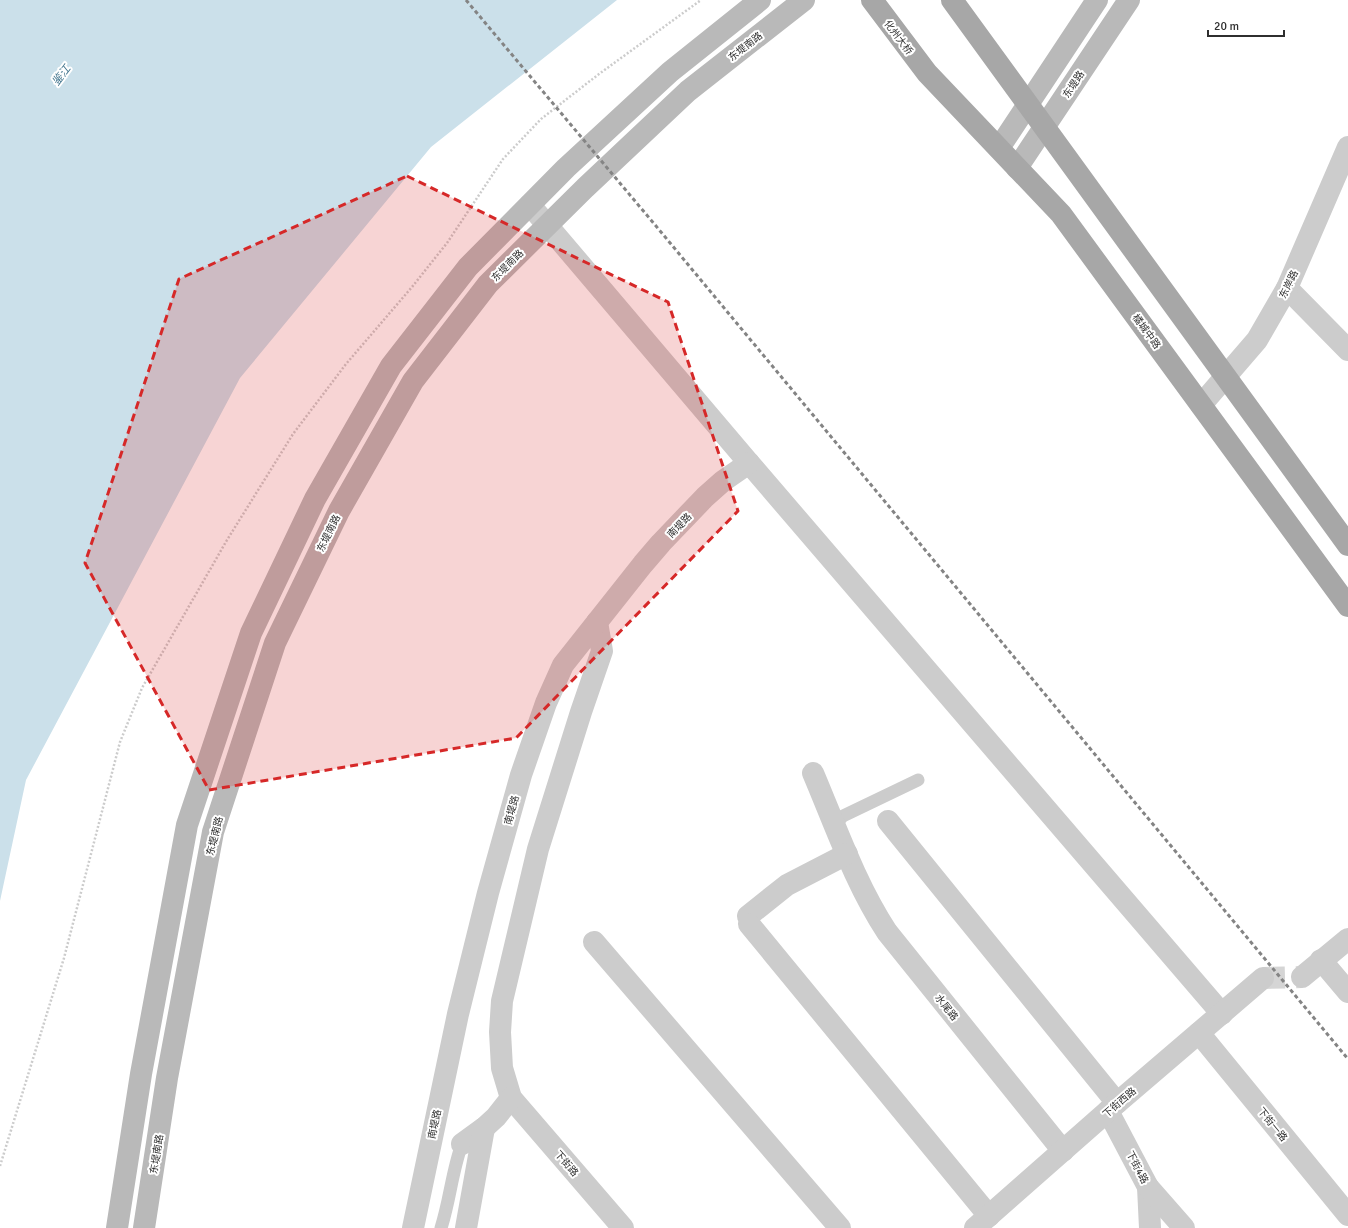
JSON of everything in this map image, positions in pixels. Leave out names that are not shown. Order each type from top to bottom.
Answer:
[{"type":"main road","points":[[117,1228],[141,1074],[187,825],[251,633],[315,499],[391,366],[468,267],[566,168],[670,72],[760,0]]},
{"type":"main road","name":"东堤南路","points":[[144,1228],[168,1078],[213,832],[275,643],[339,511],[413,381],[488,284],[585,188],[688,91],[804,0]]},
{"type":"main road","name":"化州大桥","points":[[872,0],[927,73]]},
{"type":"main road","points":[[952,0],[1348,545]]},
{"type":"main road","points":[[999,148],[1097,0]]},
{"type":"main road","name":"东堤路","points":[[1017,168],[1128,0]]},
{"type":"main road","name":"橘城中路","points":[[927,73],[1061,214],[1348,606]]},
{"type":"street","name":"东岸路","points":[[1201,405],[1226,378],[1257,340],[1287,288],[1348,147]]},
{"type":"street","points":[[530,205],[749,463],[1222,1014]]},
{"type":"street","points":[[1287,288],[1348,350]]},
{"type":"street","name":"南堤路","points":[[413,1228],[458,1014],[520,775],[546,703],[563,665],[643,564],[700,502],[723,481],[749,463]]},
{"type":"street","points":[[462,1144],[496,1117],[511,1098],[502,1068],[500,1032],[502,1001],[538,849],[581,712],[602,651],[597,622]]},
{"type":"street","name":"水尾路","points":[[813,773],[857,879],[871,908],[887,932],[1063,1150]]},
{"type":"street","name":"下街4路","points":[[888,821],[1113,1107],[1148,1187],[1150,1228]]},
{"type":"street","points":[[847,854],[787,885],[749,920],[982,1222]]},
{"type":"street","points":[[1302,977],[1348,939]]},
{"type":"street","points":[[594,942],[840,1228]]},
{"type":"street","points":[[1321,960],[1348,992]]},
{"type":"street","name":"下街西路","points":[[982,1222],[1063,1150],[1263,978]]},
{"type":"street","name":"下街一路","points":[[1199,1033],[1348,1216]]},
{"type":"street","name":"下街路","points":[[511,1098],[624,1228]]},
{"type":"street","points":[[466,1228],[484,1128]]},
{"type":"street","points":[[1148,1187],[1184,1228]]},
{"type":"lane","points":[[837,829],[837,822],[843,816],[918,780]]},
{"type":"lane","points":[[441,1228],[457,1157],[462,1144]]},
{"type":"highlighted area","points":[[407,176],[668,302],[738,511],[516,738],[209,790],[85,563],[179,279]]},
{"type":"water","name":"鉴江","points":[[0,0],[617,0],[431,147],[240,378],[26,780],[0,901]]},
{"type":"tunnel","points":[[1263,978],[1302,977]]},
{"type":"railway","points":[[466,0],[656,226],[1348,1059]]}]
